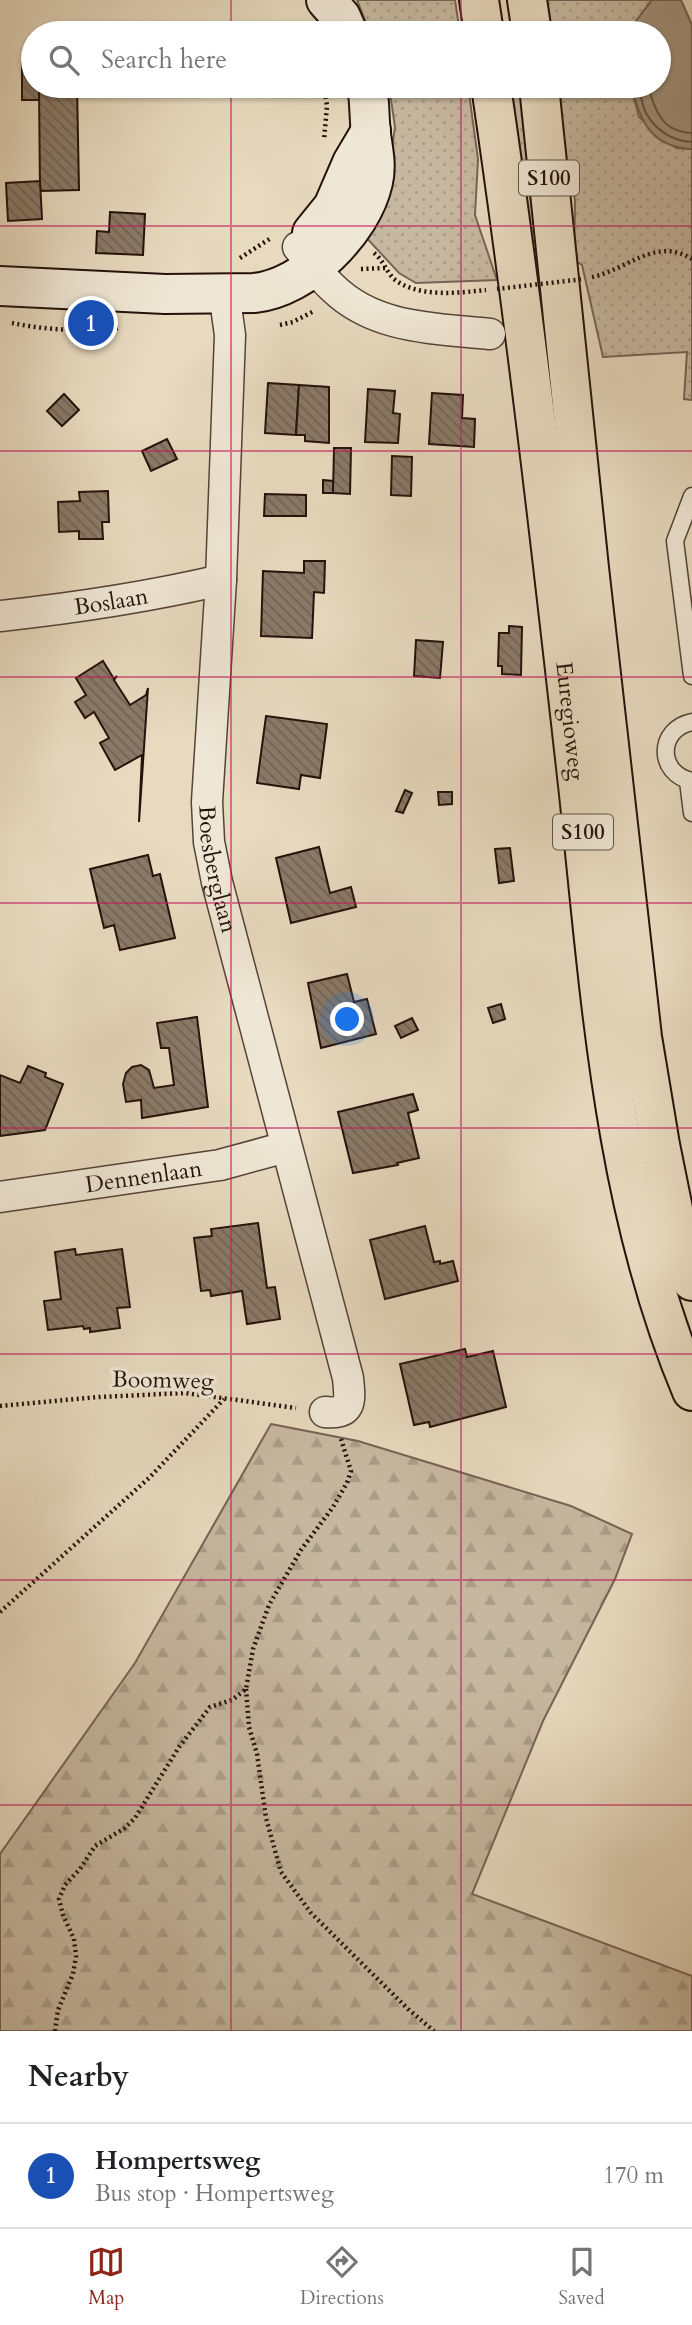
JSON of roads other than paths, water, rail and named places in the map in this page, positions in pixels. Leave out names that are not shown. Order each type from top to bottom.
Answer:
[{"type":"main road","points":[[479,0],[482,21]]},
{"type":"main road","points":[[527,0],[530,21]]},
{"type":"main road","name":"Euregioweg","points":[[493,98],[517,264],[554,564],[613,1093],[642,1235],[657,1290],[692,1391]]},
{"type":"main road","name":"Euregioweg","points":[[540,98],[640,1023],[660,1145],[675,1219],[692,1281]]},
{"type":"street","points":[[297,247],[348,232],[369,193],[375,172],[368,98]]},
{"type":"street","points":[[0,286],[165,294],[230,276],[265,292],[289,283],[297,247]]},
{"type":"street","points":[[297,247],[334,289],[369,314],[412,326],[490,334]]},
{"type":"street","name":"Boesberglaan","points":[[230,276],[221,580],[207,802],[209,842],[217,882],[348,1377],[350,1397],[345,1409],[339,1413],[325,1412]]},
{"type":"street","name":"Boslaan","points":[[0,616],[71,609],[221,580]]},
{"type":"street","name":"Dennenlaan","points":[[0,1197],[220,1166],[286,1147]]},
{"type":"lane","points":[[692,496],[675,541],[692,676]]},
{"type":"lane","points":[[692,722],[678,727],[671,734],[665,752],[672,771],[690,781],[692,813]]},
{"type":"water","points":[[652,0],[681,0],[692,25],[692,149],[666,143],[657,137],[639,110],[635,98],[671,98],[671,21],[636,21]]},
{"type":"place","name":"Hompertsweg","points":[[91,323]]}]
